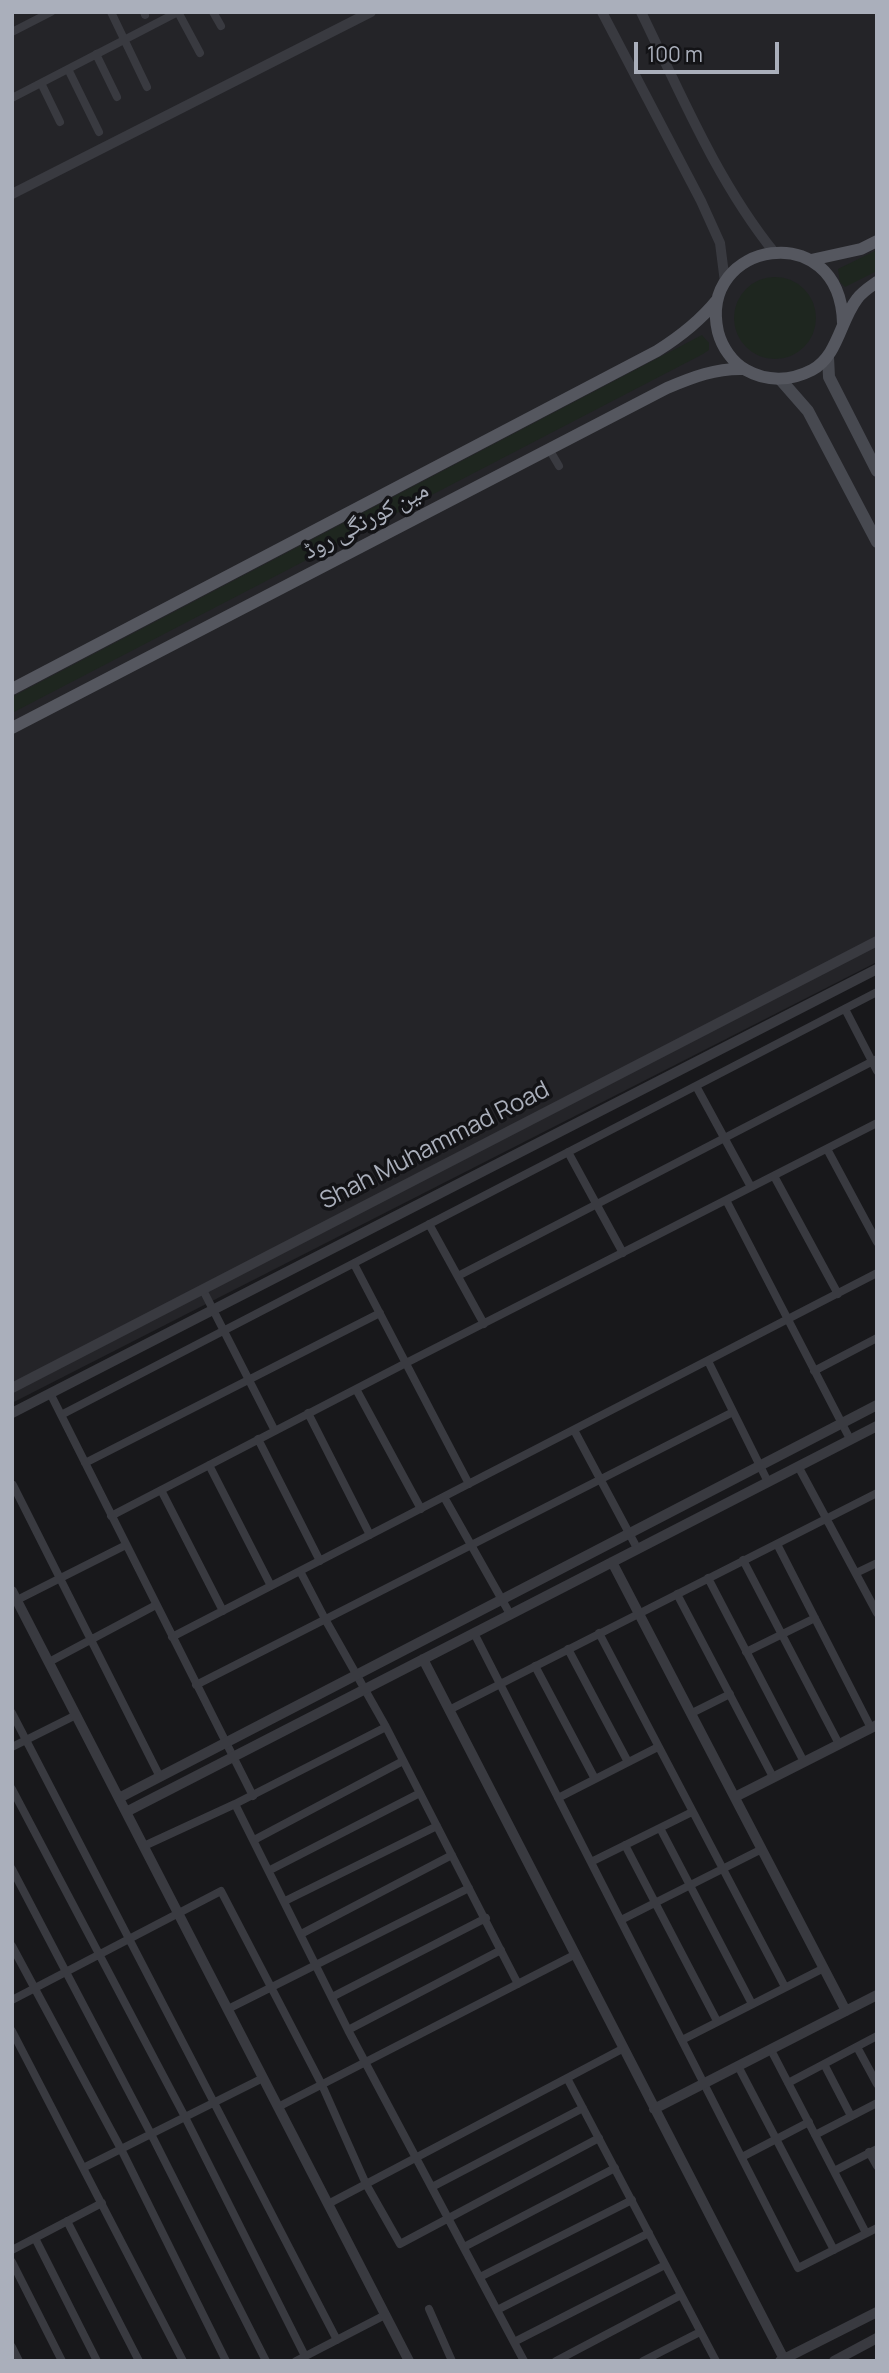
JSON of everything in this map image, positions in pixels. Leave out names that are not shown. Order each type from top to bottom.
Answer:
[{"type":"main road","points":[[811,260],[861,249],[877,241]]},
{"type":"main road","points":[[843,323],[837,287],[826,272],[811,260],[794,254],[774,252],[755,257],[738,267],[725,282],[717,300],[715,320],[720,339],[730,356],[744,369],[762,377],[780,379],[798,376],[814,369],[828,356],[857,298],[877,282]]},
{"type":"main road","name":"مین کورنگی روڈ","points":[[12,688],[657,351],[683,335],[717,300]]},
{"type":"main road","points":[[828,356],[829,377],[877,471]]},
{"type":"main road","name":"مین کورنگی روڈ","points":[[12,729],[678,383],[724,369],[744,369]]},
{"type":"main road","points":[[780,379],[808,411],[877,542]]},
{"type":"street","points":[[12,32],[51,12]]},
{"type":"street","points":[[111,12],[147,87]]},
{"type":"street","points":[[13,96],[178,12],[200,53]]},
{"type":"street","points":[[214,12],[221,26]]},
{"type":"street","points":[[12,194],[371,12]]},
{"type":"street","points":[[602,12],[701,201],[720,243],[725,282]]},
{"type":"street","points":[[641,12],[727,185],[749,221],[774,252]]},
{"type":"street","points":[[96,54],[117,97]]},
{"type":"street","points":[[68,69],[99,132]]},
{"type":"street","points":[[41,83],[60,122]]},
{"type":"street","points":[[549,449],[559,466]]},
{"type":"street","name":"Shah Muhammad Road","points":[[12,1388],[877,941]]},
{"type":"street","name":"Shah Muhammad Road","points":[[12,1413],[877,969]]},
{"type":"street","points":[[61,1415],[877,992]]},
{"type":"street","points":[[845,1009],[874,1060],[877,1071]]},
{"type":"street","points":[[458,1276],[874,1060]]},
{"type":"street","points":[[696,1086],[751,1187]]},
{"type":"street","points":[[534,1119],[545,1139]]},
{"type":"street","points":[[111,1516],[405,1363],[876,1126]]},
{"type":"street","points":[[827,1149],[877,1242]]},
{"type":"street","points":[[568,1152],[624,1253]]},
{"type":"street","points":[[774,1176],[838,1294]]},
{"type":"street","points":[[726,1200],[850,1439]]},
{"type":"street","points":[[429,1224],[484,1324]]},
{"type":"street","points":[[354,1264],[469,1484]]},
{"type":"street","points":[[172,1637],[877,1273]]},
{"type":"street","points":[[203,1290],[275,1430]]},
{"type":"street","points":[[85,1463],[380,1313]]},
{"type":"street","points":[[814,1371],[877,1338]]},
{"type":"street","points":[[708,1360],[768,1482]]},
{"type":"street","points":[[356,1389],[421,1509]]},
{"type":"street","points":[[50,1394],[253,1796]]},
{"type":"street","points":[[119,1798],[877,1405]]},
{"type":"street","points":[[196,1685],[733,1412]]},
{"type":"street","points":[[309,1413],[370,1535]]},
{"type":"street","points":[[126,1812],[877,1426]]},
{"type":"street","points":[[574,1430],[637,1548]]},
{"type":"street","points":[[258,1439],[320,1561]]},
{"type":"street","points":[[209,1465],[271,1586]]},
{"type":"street","points":[[799,1466],[877,1613]]},
{"type":"street","points":[[12,1485],[160,1777]]},
{"type":"street","points":[[161,1490],[223,1611]]},
{"type":"street","points":[[451,1709],[877,1493]]},
{"type":"street","points":[[444,1497],[510,1614]]},
{"type":"street","points":[[735,1797],[874,1726],[777,1544]]},
{"type":"street","points":[[126,1545],[59,1578],[15,1595],[409,2361]]},
{"type":"street","points":[[744,1560],[839,1744]]},
{"type":"street","points":[[612,1562],[846,2011]]},
{"type":"street","points":[[856,1573],[877,1563]]},
{"type":"street","points":[[300,1571],[386,1727],[518,1984]]},
{"type":"street","points":[[708,1578],[804,1762]]},
{"type":"street","points":[[677,1594],[773,1777]]},
{"type":"street","points":[[49,1662],[156,1605]]},
{"type":"street","points":[[747,1652],[815,1618]]},
{"type":"street","points":[[474,1633],[798,2268],[877,2228]]},
{"type":"street","points":[[599,1633],[785,1987]]},
{"type":"street","points":[[568,1649],[628,1762]]},
{"type":"street","points":[[424,1659],[782,2360],[877,2312]]},
{"type":"street","points":[[535,1666],[595,1779]]},
{"type":"street","points":[[692,1713],[730,1695]]},
{"type":"street","points":[[12,1713],[337,2340]]},
{"type":"street","points":[[12,1747],[76,1715]]},
{"type":"street","points":[[144,1846],[253,1796],[386,1727]]},
{"type":"street","points":[[558,1798],[658,1747]]},
{"type":"street","points":[[254,1840],[403,1761]]},
{"type":"street","points":[[12,1789],[184,2117],[305,2356]]},
{"type":"street","points":[[270,1870],[420,1793]]},
{"type":"street","points":[[235,1804],[348,2030],[524,2361]]},
{"type":"street","points":[[591,1862],[692,1812]]},
{"type":"street","points":[[285,1901],[437,1826]]},
{"type":"street","points":[[660,1828],[752,2004]]},
{"type":"street","points":[[625,1845],[718,2021]]},
{"type":"street","points":[[621,1920],[762,1849]]},
{"type":"street","points":[[301,1934],[452,1855]]},
{"type":"street","points":[[12,1868],[151,2133],[266,2361]]},
{"type":"street","points":[[228,2009],[470,1888]]},
{"type":"street","points":[[12,2000],[221,1891],[322,2085],[366,2184],[400,2244],[599,2138]]},
{"type":"street","points":[[332,1997],[486,1918]]},
{"type":"street","points":[[12,1946],[121,2149],[226,2361]]},
{"type":"street","points":[[348,2030],[502,1950]]},
{"type":"street","points":[[278,2107],[576,1955]]},
{"type":"street","points":[[682,2040],[824,1968]]},
{"type":"street","points":[[654,2109],[877,1995]]},
{"type":"street","points":[[12,2031],[183,2361]]},
{"type":"street","points":[[788,2083],[877,2036]]},
{"type":"street","points":[[857,2047],[877,2084]]},
{"type":"street","points":[[328,2204],[624,2048]]},
{"type":"street","points":[[771,2050],[866,2233]]},
{"type":"street","points":[[824,2064],[851,2116]]},
{"type":"street","points":[[738,2066],[834,2250]]},
{"type":"street","points":[[83,2168],[263,2078]]},
{"type":"street","points":[[567,2078],[716,2361]]},
{"type":"street","points":[[815,2135],[877,2103]]},
{"type":"street","points":[[432,2187],[583,2108]]},
{"type":"street","points":[[742,2157],[809,2122]]},
{"type":"street","points":[[834,2171],[873,2150],[877,2166]]},
{"type":"street","points":[[464,2247],[615,2168]]},
{"type":"street","points":[[480,2277],[632,2200]]},
{"type":"street","points":[[12,2250],[102,2203]]},
{"type":"street","points":[[67,2221],[139,2361]]},
{"type":"street","points":[[497,2310],[649,2233]]},
{"type":"street","points":[[35,2238],[97,2361]]},
{"type":"street","points":[[12,2262],[62,2361]]},
{"type":"street","points":[[514,2342],[665,2265]]},
{"type":"street","points":[[556,2361],[681,2295]]},
{"type":"street","points":[[429,2309],[452,2361]]},
{"type":"street","points":[[296,2361],[385,2315]]},
{"type":"street","points":[[643,2361],[701,2332]]},
{"type":"street","points":[[834,2361],[877,2339]]},
{"type":"street","points":[[12,2347],[19,2361]]},
{"type":"shaded area","points":[[12,12],[877,12],[877,962],[12,1403]]},
{"type":"shaded area","points":[[877,250],[877,271],[845,287],[840,282],[838,269]]},
{"type":"shaded area","points":[[775,277],[791,280],[804,289],[813,302],[816,318],[813,334],[804,347],[791,356],[775,359],[759,356],[746,347],[737,334],[734,318],[737,302],[746,289],[759,280]]},
{"type":"shaded area","points":[[702,335],[709,343],[709,350],[703,354],[12,713],[12,697]]}]
